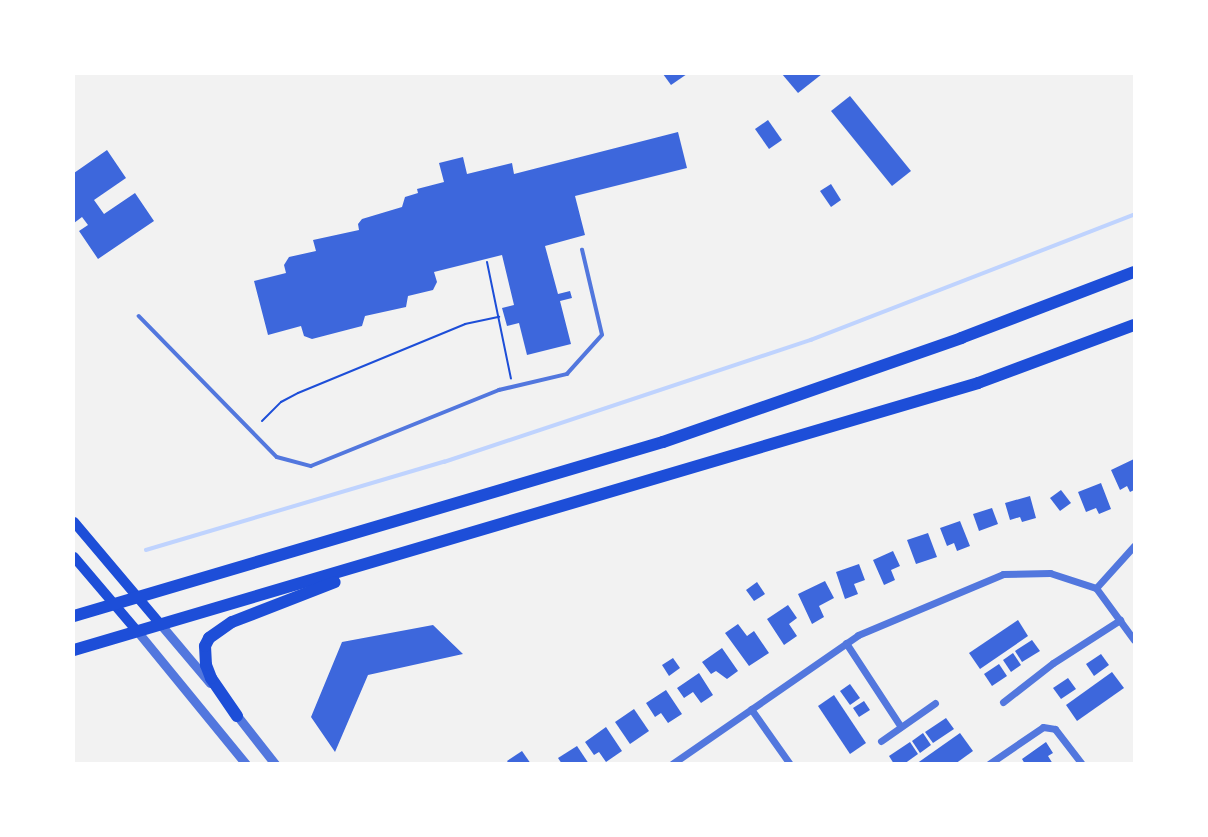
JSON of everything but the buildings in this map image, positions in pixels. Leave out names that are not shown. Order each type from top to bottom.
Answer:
[{"type":"highway","points":[[74,616],[139,599],[663,442],[961,338],[1135,272]]},
{"type":"highway","points":[[74,650],[978,383],[1135,326]]},
{"type":"highway","points":[[237,716],[211,678],[206,665],[205,646],[219,629],[283,601],[440,543]]},
{"type":"main road","points":[[74,522],[161,625]]},
{"type":"main road","points":[[74,557],[137,631]]},
{"type":"street","points":[[1096,588],[1135,546]]},
{"type":"street","points":[[672,763],[858,635],[1003,574],[1050,573],[1096,588],[1135,640]]},
{"type":"street","points":[[1003,702],[1054,663],[1120,620]]},
{"type":"street","points":[[161,625],[275,764]]},
{"type":"street","points":[[137,631],[246,764]]},
{"type":"street","points":[[846,643],[901,727]]},
{"type":"street","points":[[881,741],[936,703]]},
{"type":"street","points":[[751,709],[790,764]]},
{"type":"street","points":[[989,764],[1043,727],[1055,729],[1082,764]]},
{"type":"lane","points":[[139,316],[277,457],[311,466],[511,387],[567,374],[602,335],[582,250]]},
{"type":"path","points":[[487,262],[512,373],[511,387]]},
{"type":"path","points":[[262,421],[281,402],[298,393],[464,324],[499,317]]},
{"type":"waterway","points":[[146,550],[444,462],[811,340],[1134,215]]}]
